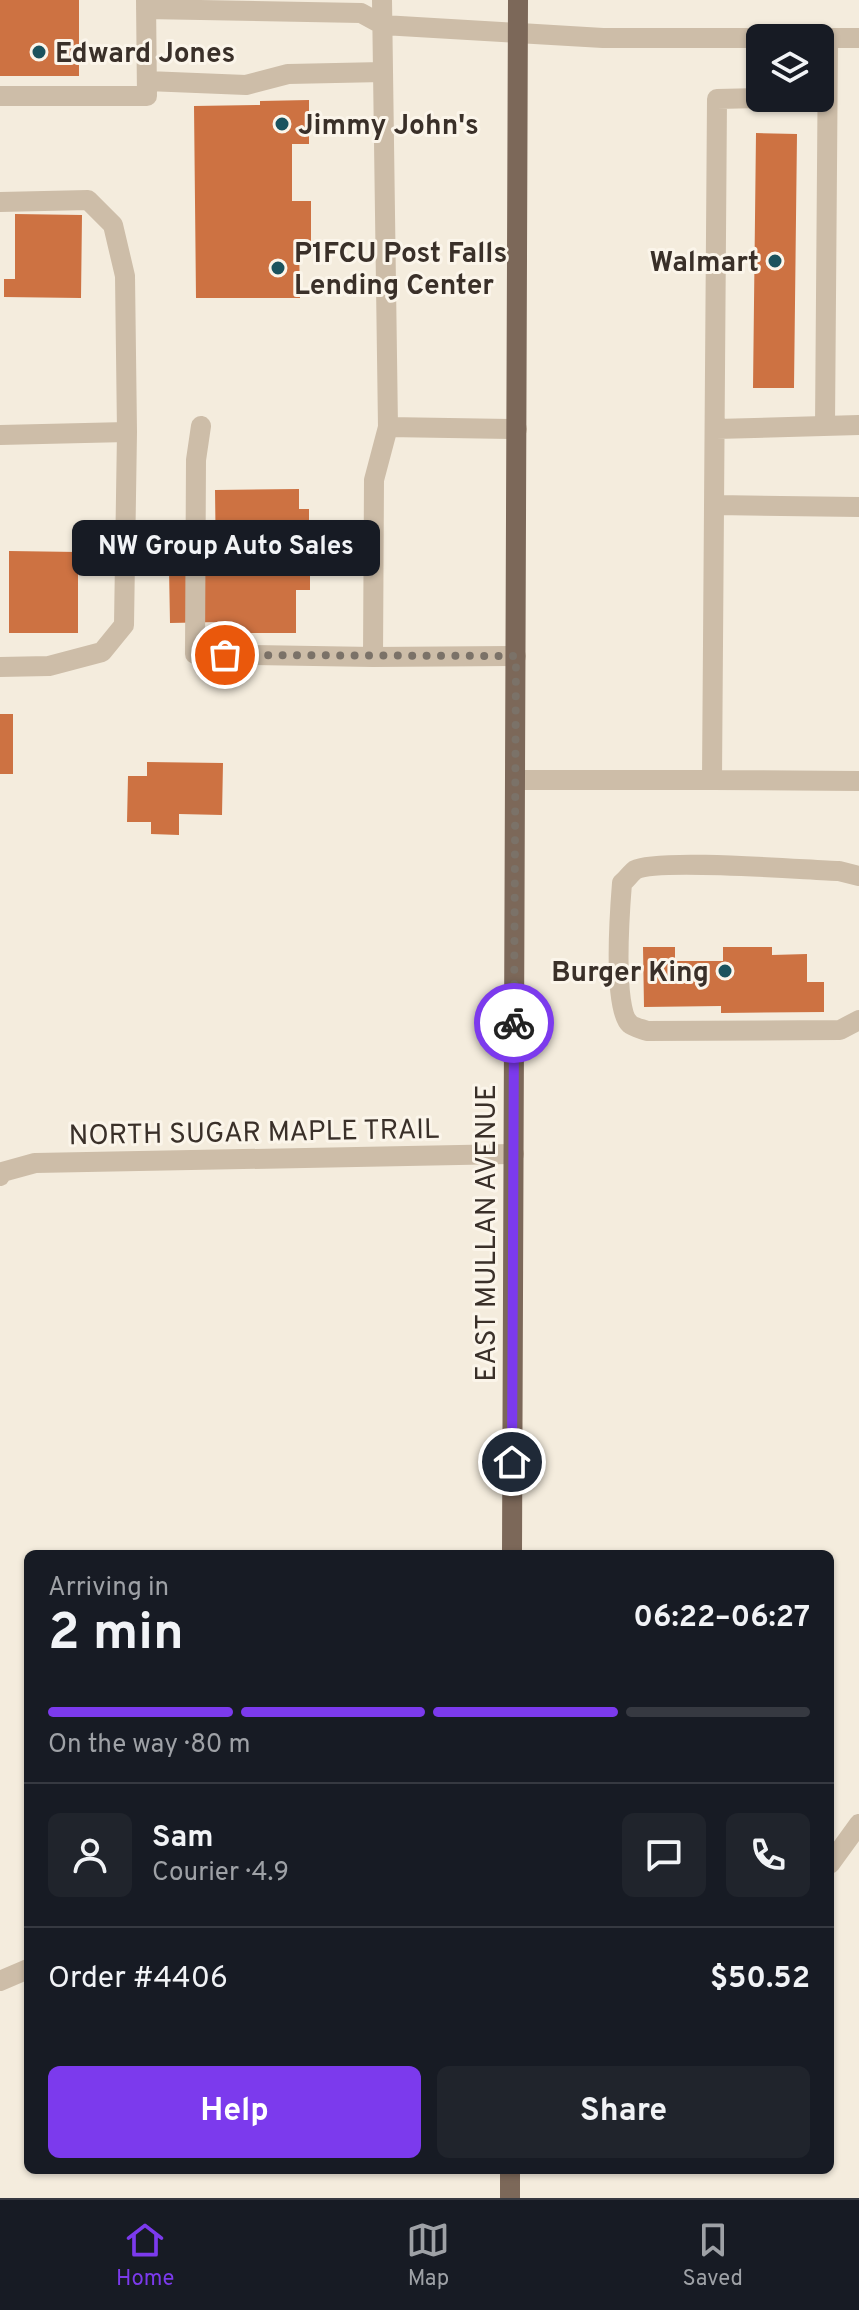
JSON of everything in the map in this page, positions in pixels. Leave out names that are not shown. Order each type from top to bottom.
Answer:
[{"type":"main road","name":"EAST MULLAN AVENUE","points":[[512,1550],[518,0]]},
{"type":"main road","points":[[510,2174],[510,2198]]},
{"type":"street","points":[[373,657],[374,480],[388,427],[382,0]]},
{"type":"street","points":[[0,96],[147,96],[146,5],[361,13],[383,25],[603,38],[746,38]]},
{"type":"street","points":[[834,38],[859,38]]},
{"type":"street","points":[[147,81],[246,85],[288,74],[383,72]]},
{"type":"street","points":[[712,780],[717,99],[746,98]]},
{"type":"street","points":[[824,112],[825,426]]},
{"type":"street","points":[[0,202],[88,200],[113,225],[125,276],[127,432],[124,625],[102,652],[49,666],[0,667]]},
{"type":"street","points":[[716,429],[859,425]]},
{"type":"street","points":[[201,426],[196,460],[195,654],[516,656]]},
{"type":"street","points":[[388,427],[517,429]]},
{"type":"street","points":[[0,435],[127,432]]},
{"type":"street","points":[[716,505],[859,507]]},
{"type":"street","points":[[515,780],[859,781]]},
{"type":"street","points":[[859,876],[839,871],[657,866],[635,870],[622,883],[618,926],[621,1010],[630,1024],[647,1031],[840,1030],[859,1020]]},
{"type":"street","name":"NORTH SUGAR MAPLE TRAIL","points":[[0,1176],[2,1172],[35,1163],[514,1154]]},
{"type":"street","points":[[851,1852],[859,1824]]},
{"type":"street","points":[[0,1981],[24,1971]]},
{"type":"building","points":[[0,0],[79,0],[79,76],[0,76]]},
{"type":"building","points":[[309,100],[309,144],[292,144],[292,201],[311,201],[311,242],[299,242],[300,298],[196,298],[194,106],[260,105],[260,101]]},
{"type":"building","name":"Walmart","points":[[756,133],[797,134],[794,388],[753,388]]},
{"type":"building","points":[[15,214],[82,215],[81,298],[4,297],[4,279],[15,279]]},
{"type":"building","points":[[299,489],[299,509],[309,509],[309,525],[316,525],[316,560],[310,560],[310,590],[296,590],[296,633],[220,633],[220,622],[170,623],[169,568],[216,568],[215,490]]},
{"type":"building","points":[[9,551],[78,552],[78,633],[9,633]]},
{"type":"building","points":[[0,714],[13,714],[13,774],[0,774]]},
{"type":"building","points":[[147,762],[223,763],[222,815],[179,814],[179,835],[151,834],[151,822],[127,822],[128,776],[147,776]]},
{"type":"building","name":"Burger King","points":[[643,947],[675,947],[675,961],[723,961],[723,947],[772,947],[772,955],[807,954],[807,982],[824,982],[824,1012],[721,1013],[721,1006],[644,1007]]},
{"type":"way so far","points":[[225,655],[516,656],[514,1023]]},
{"type":"place","name":"Edward Jones","points":[[39,52]]},
{"type":"place","name":"Jimmy John's","points":[[282,124]]},
{"type":"place","name":"Walmart","points":[[775,261]]},
{"type":"place","name":"P1FCU Post Falls Lending Center","points":[[278,268]]},
{"type":"place","name":"NW Group Auto Sales","points":[[225,655]]},
{"type":"place","name":"Burger King","points":[[725,971]]},
{"type":"route","points":[[512,1462],[514,1023]]}]
